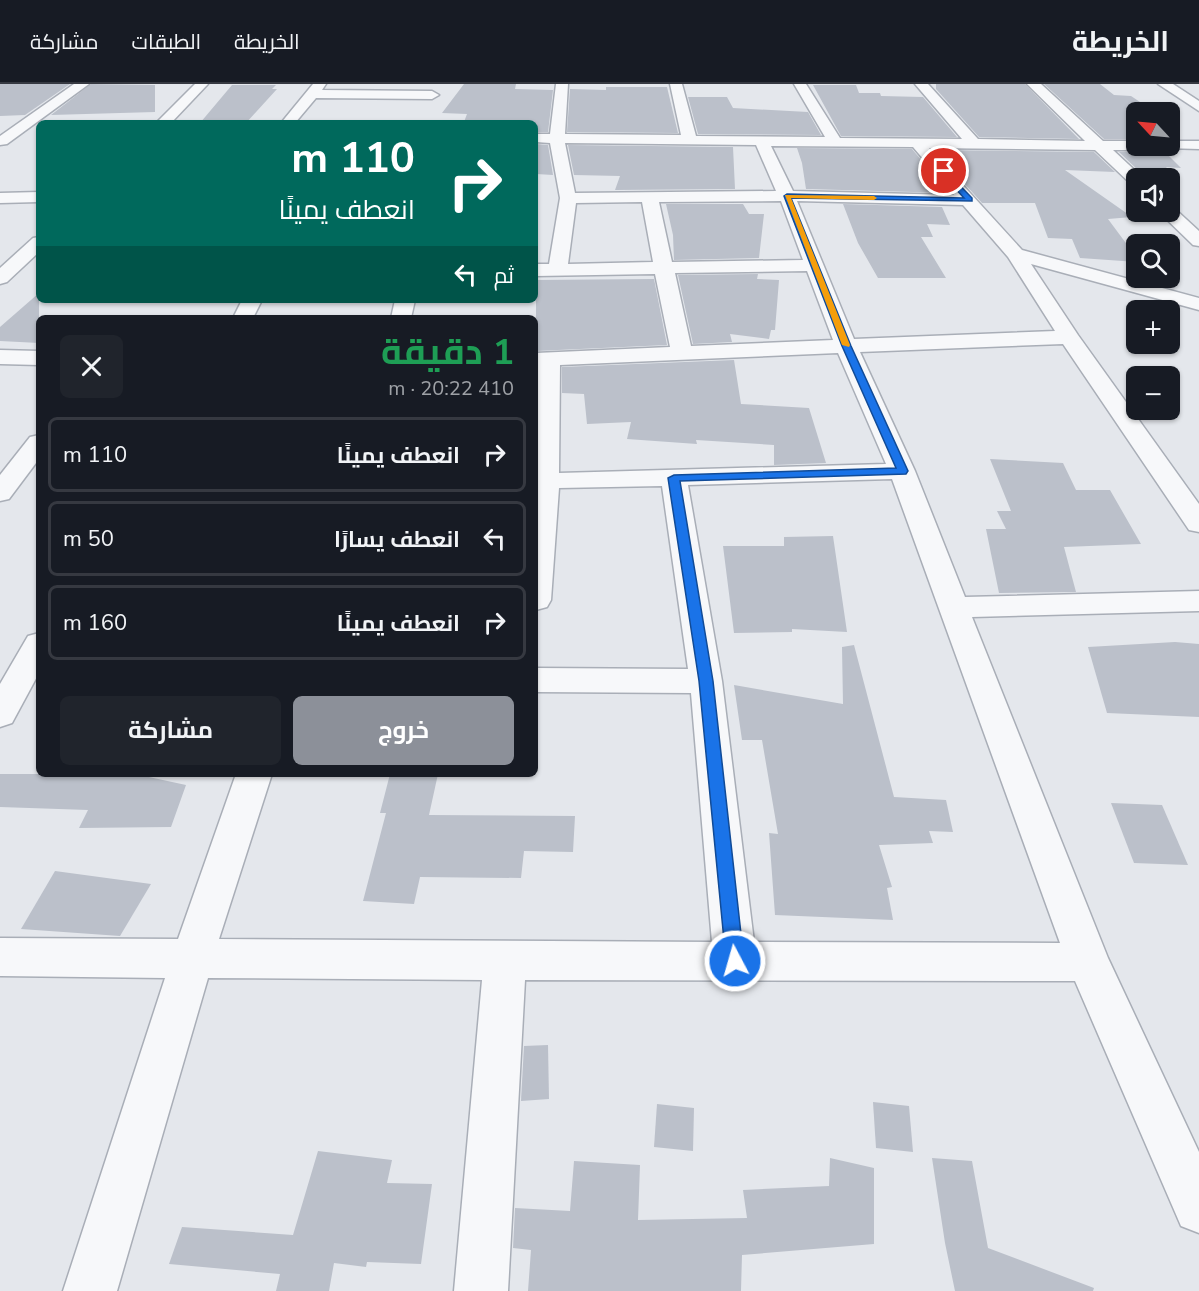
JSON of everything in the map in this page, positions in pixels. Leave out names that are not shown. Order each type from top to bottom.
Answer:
[{"type":"street","points":[[1,141],[83,84]]},
{"type":"street","points":[[166,120],[202,84]]},
{"type":"street","points":[[558,269],[568,198],[557,138],[562,84]]},
{"type":"street","points":[[676,84],[689,138]]},
{"type":"street","points":[[800,84],[835,141]]},
{"type":"street","points":[[921,84],[973,143]]},
{"type":"street","points":[[1034,84],[1126,170]]},
{"type":"street","points":[[1164,84],[1199,107]]},
{"type":"street","points":[[290,120],[316,89],[435,89],[425,114]]},
{"type":"street","points":[[538,138],[689,138],[1126,146]]},
{"type":"street","points":[[761,140],[787,196],[846,346],[902,471],[1088,962],[1198,1204]]},
{"type":"street","points":[[1,141],[30,141]]},
{"type":"street","points":[[918,143],[1016,254],[1069,337],[1199,524]]},
{"type":"street","points":[[1180,145],[1199,145]]},
{"type":"street","points":[[568,198],[787,196],[969,200]]},
{"type":"street","points":[[0,198],[36,197]]},
{"type":"street","points":[[649,197],[682,354]]},
{"type":"street","points":[[1179,222],[1199,241]]},
{"type":"street","points":[[5,274],[36,245]]},
{"type":"street","points":[[1016,254],[1199,304]]},
{"type":"street","points":[[538,270],[814,265]]},
{"type":"street","points":[[5,274],[36,270]]},
{"type":"street","points":[[538,576],[546,481],[542,359],[1069,337]]},
{"type":"street","points":[[0,357],[36,358]]},
{"type":"street","points":[[4,487],[36,446]]},
{"type":"street","points":[[546,481],[902,471]]},
{"type":"street","points":[[674,478],[706,681],[735,961]]},
{"type":"street","points":[[4,487],[36,481]]},
{"type":"street","points":[[954,607],[1199,601]]},
{"type":"street","points":[[0,714],[22,660]]},
{"type":"street","points":[[538,681],[706,681]]},
{"type":"street","points":[[90,1291],[192,959],[253,777]]},
{"type":"street","points":[[0,957],[1088,962]]},
{"type":"street","points":[[481,1291],[505,961]]},
{"type":"building","points":[[0,84],[70,84],[25,115],[0,116]]},
{"type":"building","points":[[91,84],[155,85],[155,112],[51,115]]},
{"type":"building","points":[[464,84],[516,84],[515,89],[553,90],[548,132],[538,132],[538,120],[465,120],[467,114],[442,113]]},
{"type":"building","points":[[936,84],[1025,84],[1079,139],[979,137],[936,89]]},
{"type":"building","points":[[1044,84],[1100,84],[1114,95],[1131,96],[1140,102],[1126,102],[1126,139],[1104,139]]},
{"type":"building","points":[[232,85],[276,85],[272,89],[277,89],[249,120],[203,120]]},
{"type":"building","points":[[813,85],[856,85],[859,93],[923,97],[957,137],[841,136]]},
{"type":"building","points":[[606,87],[667,87],[678,133],[567,132],[570,89],[606,90]]},
{"type":"building","points":[[688,97],[727,97],[733,108],[808,112],[821,135],[698,134]]},
{"type":"building","points":[[538,144],[548,145],[553,175],[538,174]]},
{"type":"building","points":[[568,145],[733,147],[735,189],[615,190],[620,176],[574,175]]},
{"type":"building","points":[[797,148],[912,149],[949,193],[806,189]]},
{"type":"building","points":[[934,150],[1094,152],[1115,172],[1065,170],[1126,213],[1126,218],[1108,219],[1126,243],[1126,261],[1080,258],[1072,239],[1048,238],[1035,203],[982,203]]},
{"type":"building","points":[[1119,152],[1126,152],[1126,156],[1169,156],[1181,168],[1136,168]]},
{"type":"building","points":[[666,204],[743,204],[749,214],[764,214],[759,258],[674,260],[673,235]]},
{"type":"building","points":[[843,204],[942,207],[950,225],[927,224],[933,237],[921,237],[946,278],[878,278],[858,243]]},
{"type":"building","points":[[758,274],[757,279],[779,280],[775,330],[771,330],[769,339],[730,334],[732,342],[693,344],[678,275]]},
{"type":"building","points":[[654,279],[667,345],[538,351],[536,303],[538,303],[538,280]]},
{"type":"building","points":[[36,296],[36,303],[39,303],[39,315],[36,315],[36,343],[0,341],[0,327]]},
{"type":"building","points":[[734,360],[741,404],[809,408],[826,463],[774,465],[774,445],[696,440],[697,444],[627,439],[631,422],[587,424],[584,394],[562,393],[562,367]]},
{"type":"building","points":[[990,459],[1063,463],[1076,490],[1110,490],[1141,544],[1064,547],[1076,592],[999,593],[986,529],[1006,529],[997,511],[1011,511]]},
{"type":"building","points":[[833,536],[847,632],[792,629],[792,632],[734,633],[723,546],[784,546],[784,537]]},
{"type":"building","points":[[1175,642],[1199,644],[1199,717],[1107,713],[1088,647]]},
{"type":"building","points":[[854,645],[894,797],[946,800],[953,832],[929,831],[933,843],[879,845],[892,887],[887,888],[893,920],[775,915],[769,833],[778,834],[762,740],[742,740],[734,685],[843,704],[842,647]]},
{"type":"building","points":[[0,774],[36,774],[36,777],[149,777],[186,785],[171,827],[79,828],[88,810],[0,807]]},
{"type":"building","points":[[389,777],[437,777],[429,815],[575,816],[573,852],[524,851],[521,878],[420,877],[414,904],[363,901],[386,813],[380,813]]},
{"type":"building","points":[[1111,803],[1162,805],[1188,865],[1134,863]]},
{"type":"building","points":[[55,871],[151,884],[120,936],[21,929]]},
{"type":"building","points":[[548,1045],[549,1099],[521,1101],[524,1046]]},
{"type":"building","points":[[873,1102],[909,1106],[913,1152],[876,1148]]},
{"type":"building","points":[[657,1104],[694,1108],[693,1151],[654,1147]]},
{"type":"building","points":[[318,1151],[392,1160],[387,1183],[432,1184],[421,1264],[367,1262],[366,1267],[334,1263],[329,1291],[276,1291],[280,1274],[169,1264],[182,1227],[293,1235]]},
{"type":"building","points":[[830,1158],[874,1168],[874,1244],[742,1255],[741,1291],[528,1291],[531,1250],[513,1248],[515,1208],[570,1211],[574,1161],[640,1165],[638,1220],[747,1218],[743,1190],[829,1186]]},
{"type":"building","points":[[932,1158],[972,1161],[988,1248],[1094,1288],[1093,1291],[955,1291]]},
{"type":"slow traffic","points":[[846,345],[787,196],[874,198]]},
{"type":"route","points":[[735,961],[706,681],[674,478],[902,471],[846,346],[787,196],[969,200],[944,171]]}]
